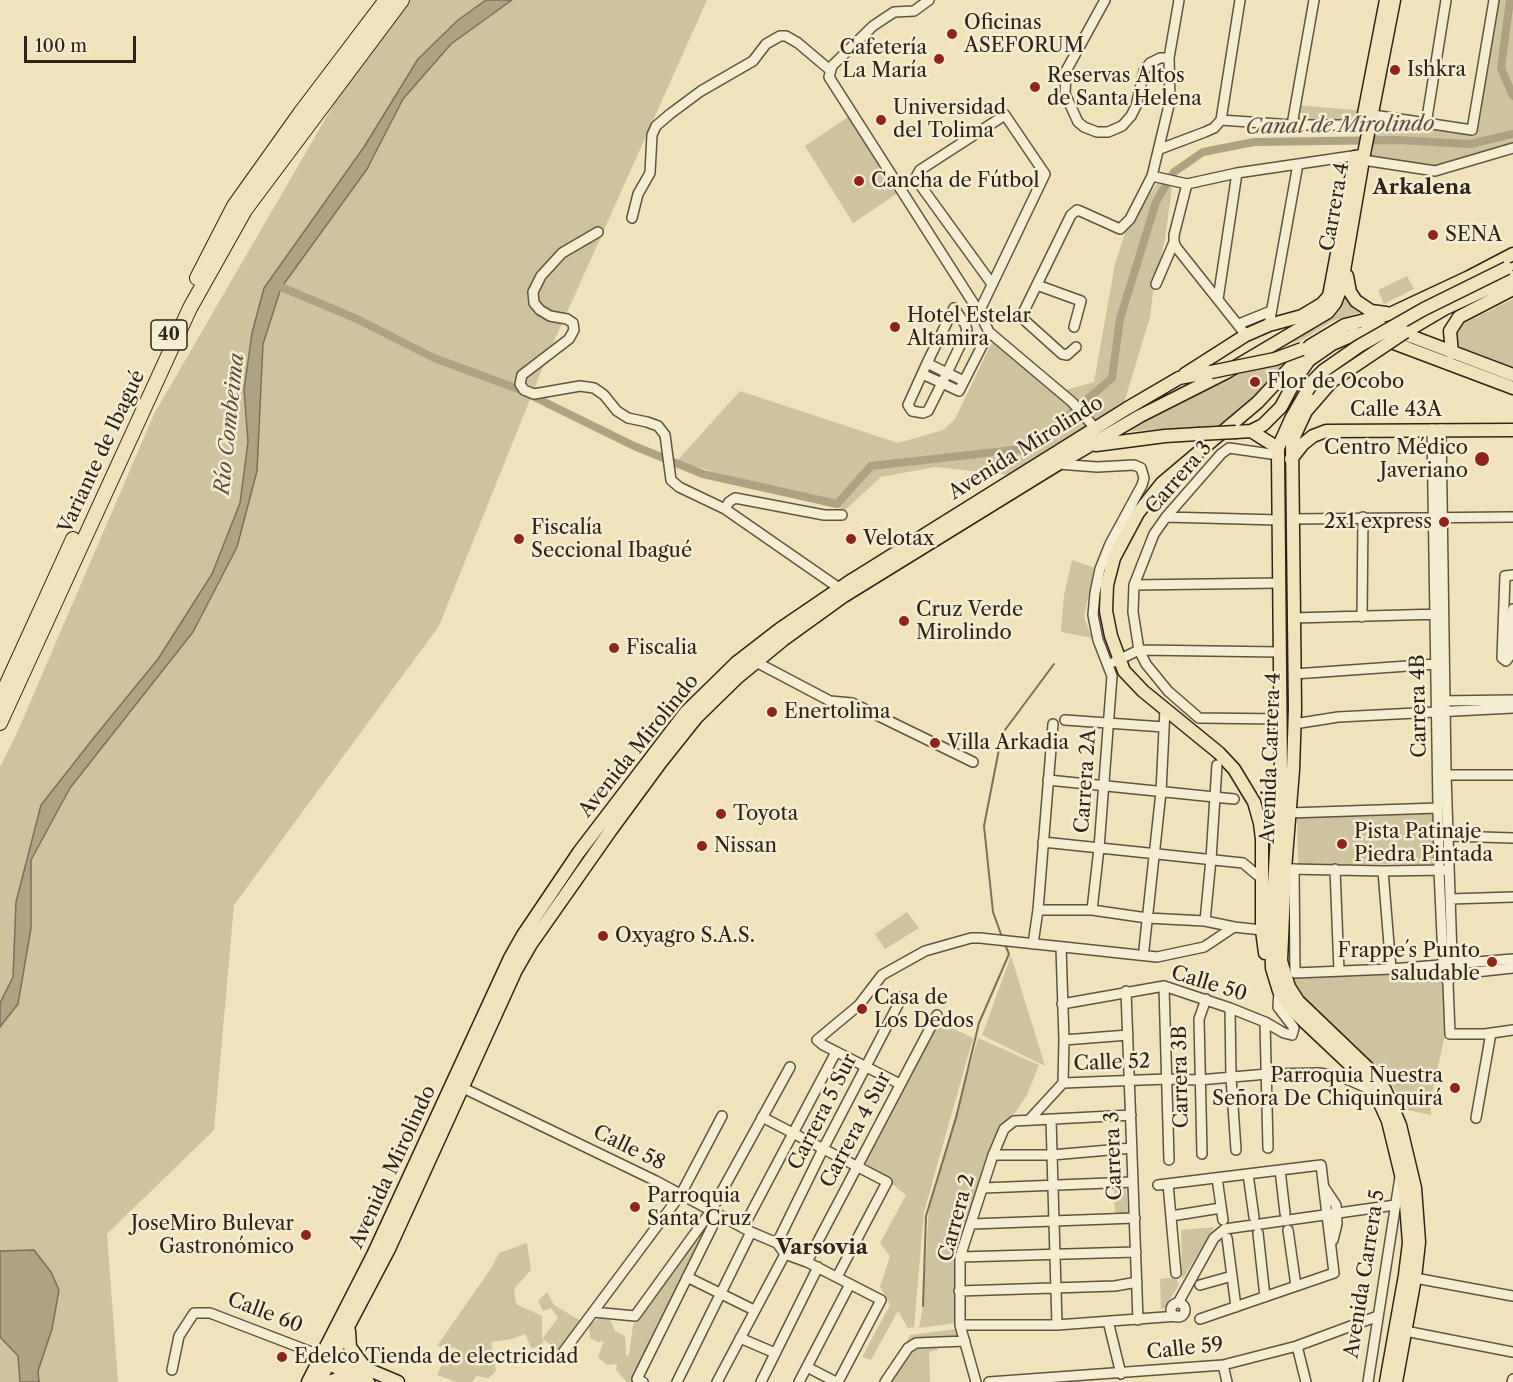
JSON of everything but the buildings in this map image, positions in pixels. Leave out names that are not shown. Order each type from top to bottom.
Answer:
[{"type":"highway","name":"Variante de Ibagué","points":[[0,699],[186,299],[234,207],[302,112],[390,6],[402,0]]},
{"type":"highway","name":"Variante de Ibagué","points":[[0,723],[190,308],[245,210],[353,64],[390,6]]},
{"type":"main road","name":"Carrera 4","points":[[1367,125],[1386,0]]},
{"type":"main road","name":"Carrera 4","points":[[1269,325],[1302,316],[1322,304],[1329,296],[1394,0]]},
{"type":"main road","name":"Carrera 4","points":[[1089,446],[1140,416],[1225,374],[1328,312],[1335,303],[1341,288],[1361,154]]},
{"type":"main road","points":[[1271,932],[1262,881],[1260,823],[1254,802],[1245,786],[1234,769],[1219,753],[1114,663],[1108,624],[1107,585],[1114,558],[1138,513],[1162,483],[1258,402],[1306,347],[1345,326],[1390,314],[1513,254]]},
{"type":"main road","points":[[1346,261],[1347,281],[1353,298],[1371,311],[1390,314]]},
{"type":"main road","points":[[1452,353],[1450,331],[1460,316],[1511,275]]},
{"type":"main road","name":"Avenida Carrera 4","points":[[1389,1110],[1353,1065],[1292,1010],[1279,991],[1272,969],[1271,932],[1280,812],[1279,583],[1292,441],[1298,424],[1332,381],[1428,318],[1511,275]]},
{"type":"main road","name":"Avenida Carrera 4","points":[[1389,1110],[1385,1090],[1371,1071],[1298,1001],[1284,975],[1271,932],[1290,869],[1289,813],[1294,724],[1293,618],[1286,520],[1278,452],[1299,404],[1323,371],[1359,346],[1424,309],[1511,275]]},
{"type":"main road","points":[[1360,321],[1413,337],[1513,375]]},
{"type":"main road","points":[[1179,378],[1246,335],[1269,325]]},
{"type":"main road","points":[[1278,452],[1251,431],[1263,425],[1281,407],[1309,360],[1332,344],[1353,335],[1367,333],[1513,388]]},
{"type":"main road","name":"Avenida Mirolindo","points":[[319,1382],[373,1255],[516,970],[531,944],[611,830],[702,712],[756,662],[880,562],[1095,428],[1179,378],[1275,359],[1306,347]]},
{"type":"main road","name":"Calle 43A","points":[[1291,459],[1303,444],[1313,436],[1326,431],[1513,430]]},
{"type":"main road","name":"Avenida Mirolindo","points":[[308,1382],[351,1324],[389,1249],[510,958],[523,935],[579,852],[694,703],[736,663],[780,629],[1089,446],[1166,436],[1251,431]]},
{"type":"main road","name":"Avenida Carrera 5","points":[[1386,1382],[1407,1260],[1407,1209],[1389,1110]]},
{"type":"main road","name":"Avenida Carrera 5","points":[[1389,1110],[1406,1149],[1418,1206],[1419,1242],[1415,1278],[1396,1382]]},
{"type":"main road","points":[[328,1382],[343,1377],[365,1376],[350,1347],[348,1339],[351,1324]]},
{"type":"main road","name":"Calle 60","points":[[328,1358],[365,1376],[398,1382]]},
{"type":"street","points":[[830,69],[878,23],[894,12],[914,11],[929,0]]},
{"type":"street","points":[[1105,0],[1066,71],[1065,94],[1078,122],[1097,132],[1108,132],[1122,126],[1136,106],[1144,71],[1150,63],[1160,58],[1168,58]]},
{"type":"street","points":[[1076,347],[1064,356],[1022,318],[1074,212],[1080,211],[1120,230],[1130,219],[1152,176],[1170,101],[1168,58],[1179,0]]},
{"type":"street","points":[[1160,149],[1214,128],[1221,120],[1240,0]]},
{"type":"street","points":[[1292,125],[1314,0]]},
{"type":"street","points":[[1426,124],[1446,0]]},
{"type":"street","points":[[1221,120],[1292,125],[1426,124],[1472,130],[1494,0]]},
{"type":"street","points":[[632,218],[638,194],[650,173],[652,135],[656,126],[701,91],[753,61],[766,44],[780,36],[786,36],[830,69],[831,80],[979,312],[989,332],[1072,402],[1095,428]]},
{"type":"street","points":[[979,312],[1045,174],[1005,116],[920,170],[916,177],[992,284]]},
{"type":"street","points":[[1152,176],[1184,184],[1237,173],[1361,154],[1435,171],[1513,148]]},
{"type":"street","points":[[1269,325],[1298,164]]},
{"type":"street","points":[[1218,299],[1237,173]]},
{"type":"street","points":[[1156,284],[1174,242],[1184,184]]},
{"type":"street","points":[[598,232],[562,254],[541,276],[533,292],[534,303],[550,316],[567,319],[573,323],[574,330],[569,339],[554,352],[522,375],[520,384],[524,390],[534,394],[580,387],[594,388],[627,418],[658,426],[665,435],[671,480],[679,487],[725,509],[842,592]]},
{"type":"street","points":[[1174,242],[1246,335]]},
{"type":"street","points":[[1037,285],[1081,301],[1074,327]]},
{"type":"street","points":[[954,308],[967,330],[928,411],[923,413],[912,411],[908,407],[909,402],[927,363],[954,308]]},
{"type":"street","points":[[1239,324],[1271,311]]},
{"type":"street","points":[[922,374],[959,391],[989,332]]},
{"type":"street","points":[[927,363],[964,381]]},
{"type":"street","name":"Carrera 4B","points":[[1436,429],[1442,775],[1449,836],[1448,972]]},
{"type":"street","name":"Carrera 3","points":[[1278,452],[1229,448],[1221,454],[1154,534],[1134,585],[1133,612],[1139,650],[1157,679],[1199,718],[1281,719]]},
{"type":"street","points":[[1058,464],[1097,467],[1128,465],[1141,468],[1144,478],[1110,544],[1100,569],[1095,592],[1093,615],[1098,640],[1114,663],[1139,650],[1280,652]]},
{"type":"street","points":[[725,509],[735,498],[842,516]]},
{"type":"street","points":[[1166,517],[1286,520],[1437,516],[1513,517]]},
{"type":"street","points":[[1362,617],[1364,517]]},
{"type":"street","points":[[1510,624],[1504,576],[1513,575]]},
{"type":"street","points":[[1134,585],[1279,583]]},
{"type":"street","points":[[1510,624],[1513,609]]},
{"type":"street","points":[[1293,618],[1440,614]]},
{"type":"street","name":"Carrera 4B","points":[[1440,614],[1436,664],[1441,701]]},
{"type":"street","points":[[756,662],[830,701],[852,703],[973,762]]},
{"type":"street","name":"Carrera 2A","points":[[1092,910],[1114,663]]},
{"type":"street","points":[[1294,674],[1436,664]]},
{"type":"street","points":[[1441,701],[1513,700]]},
{"type":"street","points":[[1294,724],[1338,717],[1513,708]]},
{"type":"street","points":[[1144,949],[1161,792],[1165,709]]},
{"type":"street","points":[[1065,720],[1164,727]]},
{"type":"street","points":[[1033,944],[1038,910],[1053,724]]},
{"type":"street","points":[[1205,921],[1217,765]]},
{"type":"street","points":[[1442,775],[1513,775]]},
{"type":"street","name":"Carrera 4B","points":[[1442,775],[1438,808],[1439,870],[1448,972],[1450,1034],[1491,1033]]},
{"type":"street","points":[[1048,780],[1234,799]]},
{"type":"street","points":[[1289,813],[1438,808]]},
{"type":"street","points":[[1449,836],[1513,838]]},
{"type":"street","points":[[1043,842],[1243,863],[1262,881]]},
{"type":"street","points":[[1449,870],[1290,869],[1295,973],[1391,969],[1448,972],[1513,968]]},
{"type":"street","points":[[1335,869],[1339,971]]},
{"type":"street","points":[[1383,871],[1391,969]]},
{"type":"street","points":[[1450,899],[1513,897]]},
{"type":"street","points":[[1038,910],[1092,910],[1147,918],[1205,921],[1271,932]]},
{"type":"street","points":[[900,1084],[817,1040],[859,1005],[882,975],[925,951],[975,938],[1157,957],[1204,947],[1234,927]]},
{"type":"street","points":[[1029,1120],[1063,1083],[1061,947]]},
{"type":"street","points":[[1448,972],[1513,959]]},
{"type":"street","points":[[1164,986],[1169,1160]]},
{"type":"street","name":"Calle 50","points":[[1062,1004],[1164,986],[1230,1008],[1265,1022],[1289,1035],[1294,1032],[1294,1028],[1278,1007],[1279,991]]},
{"type":"street","name":"Carrera 3","points":[[1126,992],[1138,1320]]},
{"type":"street","name":"Carrera 5 Sur","points":[[777,1243],[902,997]]},
{"type":"street","name":"Carrera 3B","points":[[1202,1154],[1199,1019],[1206,999]]},
{"type":"street","points":[[1230,1008],[1231,1077],[1236,1150]]},
{"type":"street","name":"Carrera 4 Sur","points":[[807,1262],[937,1015]]},
{"type":"street","points":[[1265,1022],[1268,1148]]},
{"type":"street","points":[[1476,1118],[1491,1033],[1513,1030]]},
{"type":"street","points":[[1064,1040],[1128,1035]]},
{"type":"street","points":[[677,1382],[721,1293],[747,1230],[793,1133],[836,1052]]},
{"type":"street","points":[[640,1381],[715,1213],[762,1117],[790,1067]]},
{"type":"street","name":"Calle 52","points":[[1063,1083],[1167,1078],[1200,1080],[1267,1074],[1319,1073],[1332,1075],[1375,1091]]},
{"type":"street","name":"Calle 58","points":[[458,1086],[656,1181],[747,1230],[777,1243]]},
{"type":"street","points":[[1029,1120],[1131,1115]]},
{"type":"street","points":[[564,1351],[681,1194],[722,1116]]},
{"type":"street","points":[[762,1117],[887,1182],[837,1277]]},
{"type":"street","points":[[1051,1119],[1058,1325]]},
{"type":"street","name":"Carrera 2","points":[[976,1382],[960,1325],[960,1257],[993,1155],[1004,1129],[1014,1121],[1029,1120]]},
{"type":"street","points":[[993,1155],[1052,1155],[1132,1148]]},
{"type":"street","points":[[1176,1273],[1171,1216],[1163,1185],[1321,1165],[1332,1215],[1331,1247],[1334,1274],[1200,1319]]},
{"type":"street","points":[[1280,1170],[1285,1213]]},
{"type":"street","name":"Avenida Carrera 5","points":[[1368,1382],[1401,1172]]},
{"type":"street","points":[[1248,1174],[1254,1217]]},
{"type":"street","points":[[1217,1178],[1223,1220]]},
{"type":"street","points":[[983,1188],[1133,1182]]},
{"type":"street","points":[[960,1325],[1058,1325],[1108,1322],[1138,1320],[1175,1311],[1188,1286],[1225,1229],[1395,1205]]},
{"type":"street","points":[[1171,1216],[1221,1208]]},
{"type":"street","points":[[593,1312],[635,1316],[715,1213]]},
{"type":"street","points":[[971,1224],[1135,1218]]},
{"type":"street","points":[[1288,1230],[1296,1286]]},
{"type":"street","points":[[1258,1233],[1265,1297]]},
{"type":"street","points":[[1222,1236],[1232,1276],[1236,1307]]},
{"type":"street","points":[[777,1243],[785,1254],[818,1267],[881,1300],[837,1382],[807,1367]]},
{"type":"street","points":[[960,1257],[1136,1252]]},
{"type":"street","points":[[717,1382],[785,1254]]},
{"type":"street","points":[[761,1382],[818,1267]]},
{"type":"street","points":[[1200,1285],[1232,1276]]},
{"type":"street","points":[[687,1277],[754,1310]]},
{"type":"street","points":[[1415,1278],[1513,1296]]},
{"type":"street","points":[[959,1291],[1056,1289],[1115,1286],[1137,1282]]},
{"type":"street","points":[[799,1382],[850,1284]]},
{"type":"street","name":"Calle 60","points":[[172,1370],[179,1336],[194,1313],[210,1313],[328,1358]]},
{"type":"street","name":"Calle 59","points":[[989,1382],[1062,1380],[1121,1374],[1145,1377],[1222,1365],[1297,1346],[1378,1316]]},
{"type":"street","points":[[1108,1322],[1121,1374]]},
{"type":"street","points":[[1405,1331],[1513,1352]]},
{"type":"street","points":[[740,1338],[775,1353]]},
{"type":"street","points":[[885,1382],[908,1348],[915,1343],[965,1341]]},
{"type":"street","points":[[1297,1346],[1306,1382]]},
{"type":"street","points":[[1222,1365],[1227,1382]]},
{"type":"shaded area","points":[[410,0],[707,0],[547,357],[439,626],[234,905],[214,1130],[107,1234],[118,1382],[0,1382],[0,767],[17,733],[154,414],[341,92]]},
{"type":"shaded area","points":[[486,0],[512,0],[451,44],[403,99],[367,169],[281,288],[263,344],[257,471],[237,547],[193,632],[70,788],[31,860],[31,928],[18,1004],[0,1027],[0,1003],[13,977],[16,902],[41,805],[158,659],[212,574],[240,503],[248,442],[244,390],[252,333],[264,288],[364,147],[418,59],[458,20]]},
{"type":"shaded area","points":[[1497,0],[1513,0],[1513,147],[1435,171],[1372,157],[1374,115],[1475,131]]},
{"type":"shaded area","points":[[1296,105],[1365,111],[1362,124],[1293,125]]},
{"type":"shaded area","name":"Cancha de Fútbol","points":[[851,115],[898,193],[853,223],[805,146]]},
{"type":"shaded area","points":[[1159,181],[1172,188],[1165,239],[1150,317],[1124,403],[1011,475],[935,467],[881,477],[845,510],[677,461],[740,391],[898,443],[943,430],[955,419],[992,342],[1062,391],[1094,382],[1115,264],[1127,227]]},
{"type":"shaded area","points":[[1407,276],[1414,289],[1384,304],[1378,290]]},
{"type":"shaded area","points":[[1342,291],[1358,313],[1332,321],[1302,340],[1273,348]]},
{"type":"shaded area","points":[[1513,299],[1513,368],[1453,344],[1461,325]]},
{"type":"shaded area","points":[[1292,356],[1258,394],[1221,425],[1121,432],[1231,374]]},
{"type":"shaded area","points":[[1072,560],[1094,568],[1084,617],[1092,638],[1061,632],[1064,595]]},
{"type":"shaded area","points":[[1435,813],[1435,864],[1298,865],[1297,815]]},
{"type":"shaded area","points":[[907,912],[919,928],[885,949],[875,934]]},
{"type":"shaded area","points":[[1011,956],[1045,1066],[982,1035]]},
{"type":"shaded area","points":[[1438,970],[1439,976],[1446,984],[1444,1035],[1487,1035],[1479,1077],[1483,1038],[1444,1039],[1431,1099],[1431,1115],[1407,1110],[1386,1075],[1302,998],[1292,983],[1291,976]]},
{"type":"shaded area","points":[[940,1022],[973,1038],[924,1212],[914,1327],[908,1328],[898,1311],[871,1360],[862,1357],[890,1305],[880,1287],[890,1256],[880,1243],[906,1195],[864,1162]]},
{"type":"shaded area","points":[[978,1038],[1039,1065],[1027,1095],[1001,1128],[959,1252],[957,1323],[919,1328],[923,1306],[929,1205]]},
{"type":"shaded area","points":[[1126,1185],[1128,1214],[1115,1216],[1114,1186]]},
{"type":"shaded area","points":[[1214,1227],[1182,1280],[1181,1230]]},
{"type":"shaded area","points":[[700,1232],[703,1234],[635,1371],[632,1382],[627,1382],[616,1370],[617,1364],[607,1365],[598,1357],[604,1341],[598,1342],[590,1338],[589,1325],[602,1316],[611,1321],[615,1331],[625,1336],[626,1356],[629,1355],[633,1325]]},
{"type":"shaded area","points":[[527,1243],[531,1270],[514,1289],[516,1304],[542,1316],[542,1339],[558,1318],[551,1308],[543,1311],[538,1301],[547,1292],[554,1305],[581,1321],[561,1353],[543,1339],[543,1343],[532,1349],[525,1334],[512,1339],[491,1342],[496,1371],[489,1378],[476,1376],[472,1382],[456,1382],[437,1375],[445,1358],[460,1358],[456,1348],[437,1346],[492,1267],[499,1253]]},
{"type":"shaded area","points":[[34,1250],[51,1272],[59,1290],[52,1329],[38,1371],[39,1382],[20,1382],[18,1356],[0,1337],[0,1251]]},
{"type":"shaded area","points":[[1175,1277],[1179,1285],[1168,1302],[1168,1308],[1161,1309],[1160,1279]]},
{"type":"shaded area","points":[[957,1329],[960,1338],[936,1341],[938,1350],[929,1352],[930,1382],[884,1382],[910,1335]]},
{"type":"waterway","name":"Canal de Mirolindo","points":[[1510,0],[1501,68],[1513,96]]},
{"type":"waterway","name":"Canal de Mirolindo","points":[[274,284],[357,319],[434,358],[518,389],[634,446],[703,474],[837,504],[871,466],[1031,448],[1112,378],[1120,319],[1156,202],[1174,172],[1203,152],[1254,142],[1398,140],[1470,144],[1513,134]]},
{"type":"waterway","points":[[1002,937],[993,912],[984,826],[1002,734],[1054,664]]},
{"type":"waterway","points":[[923,1306],[926,1216],[956,1118],[979,1023],[1009,954],[1004,942]]},
{"type":"place","name":"Oficinas ASEFORUM","points":[[952,34]]},
{"type":"place","name":"Cafetería La María","points":[[939,59]]},
{"type":"place","name":"Ishkra","points":[[1395,70]]},
{"type":"place","name":"Reservas Altos de Santa Helena","points":[[1035,87]]},
{"type":"place","name":"Universidad del Tolima","points":[[881,120]]},
{"type":"place","name":"Cancha de Fútbol","points":[[859,181]]},
{"type":"place","name":"SENA","points":[[1433,235]]},
{"type":"place","name":"Hotel Estelar Altamira","points":[[895,327]]},
{"type":"place","name":"Flor de Ocobo","points":[[1255,382]]},
{"type":"place","name":"Centro Médico Javeriano","points":[[1482,459]]},
{"type":"place","name":"2x1 express","points":[[1444,522]]},
{"type":"place","name":"Fiscalía Seccional Ibagué","points":[[519,539]]},
{"type":"place","name":"Velotax","points":[[851,539]]},
{"type":"place","name":"Cruz Verde Mirolindo","points":[[904,621]]},
{"type":"place","name":"Fiscalia","points":[[614,648]]},
{"type":"place","name":"Enertolima","points":[[772,712]]},
{"type":"place","name":"Villa Arkadia","points":[[935,743]]},
{"type":"place","name":"Toyota","points":[[721,814]]},
{"type":"place","name":"Pista Patinaje Piedra Pintada","points":[[1342,844]]},
{"type":"place","name":"Nissan","points":[[702,846]]},
{"type":"place","name":"Oxyagro S.A.S.","points":[[603,936]]},
{"type":"place","name":"Frappe´s Punto saludable","points":[[1492,962]]},
{"type":"place","name":"Casa de Los Dedos","points":[[862,1009]]},
{"type":"place","name":"Parroquia Nuestra Señora De Chiquinquirá","points":[[1455,1088]]},
{"type":"place","name":"Parroquia Santa Cruz","points":[[635,1207]]},
{"type":"place","name":"JoseMiro Bulevar Gastronómico","points":[[306,1235]]},
{"type":"place","name":"Edelco Tienda de electricidad","points":[[282,1357]]},
{"type":"district","name":"Arkalena","points":[[1422,188]]},
{"type":"district","name":"Varsovia","points":[[822,1248]]},
{"type":"water label","name":"Río Combeima","points":[[230,424]]}]
